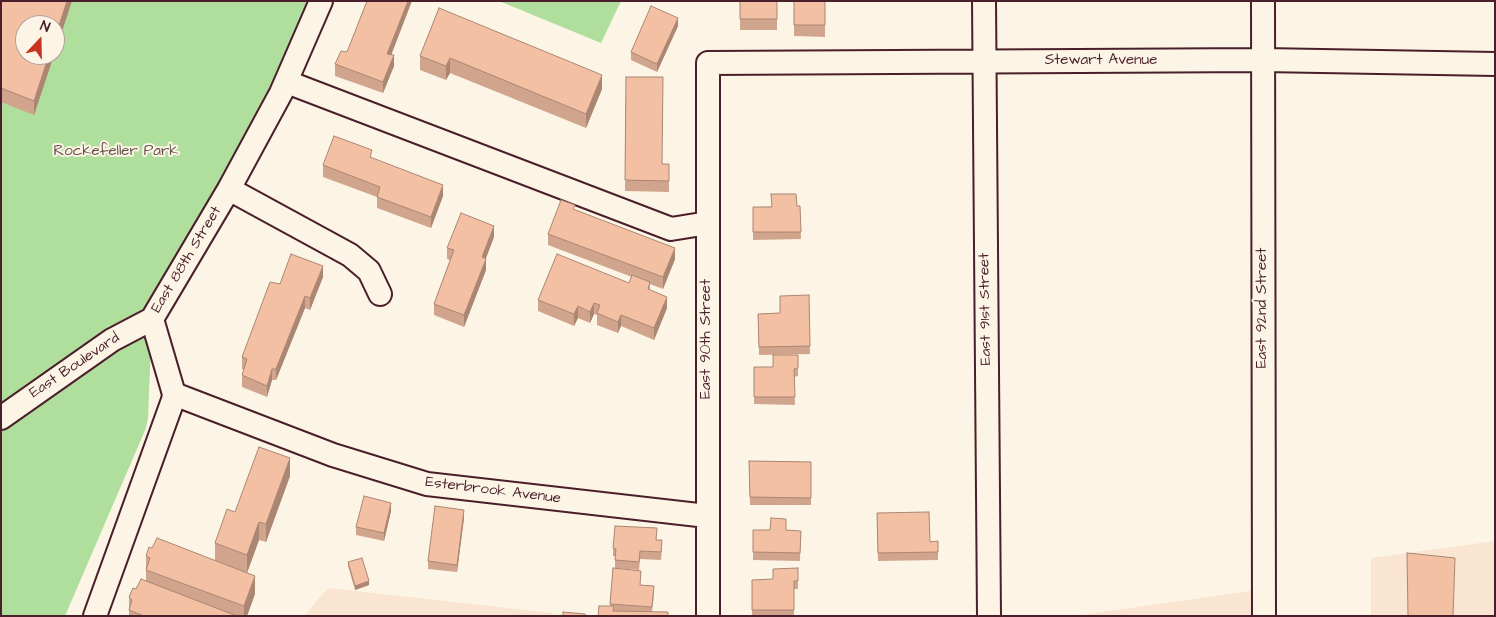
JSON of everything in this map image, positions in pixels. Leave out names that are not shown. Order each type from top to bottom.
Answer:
[{"type":"street","name":"East 88th Street","points":[[174,394],[152,319],[229,189],[286,82],[321,1]]},
{"type":"street","name":"East 91st Street","points":[[984,1],[989,616]]},
{"type":"street","name":"East 92nd Street","points":[[1263,1],[1264,616]]},
{"type":"street","name":"Stewart Avenue","points":[[708,63],[1263,60],[1495,64]]},
{"type":"street","name":"East 90th Street","points":[[708,63],[708,616]]},
{"type":"street","points":[[286,82],[671,229],[708,223]]},
{"type":"street","points":[[229,189],[350,255],[369,271],[380,294]]},
{"type":"street","name":"East Boulevard","points":[[1,418],[112,340],[152,319]]},
{"type":"street","points":[[95,616],[172,406],[174,394]]},
{"type":"street","name":"Esterbrook Avenue","points":[[174,394],[333,455],[427,484],[707,516]]},
{"type":"shaded area","points":[[1495,541],[1495,616],[1371,616],[1371,558]]},
{"type":"shaded area","points":[[328,588],[553,613],[553,616],[304,616]]},
{"type":"shaded area","points":[[1264,589],[1264,616],[1074,616]]},
{"type":"green space","name":"Rockefeller Park","points":[[1,1],[317,1],[152,319],[146,428],[65,616],[1,616]]},
{"type":"green space","points":[[499,1],[621,1],[601,43]]},
{"type":"building","points":[[1,1],[67,1],[62,15],[15,15],[15,65],[46,65],[34,101],[1,88]]},
{"type":"building","points":[[367,1],[408,1],[387,54],[394,55],[383,82],[335,64],[341,51],[347,52]]},
{"type":"building","points":[[740,1],[777,1],[777,19],[740,19]]},
{"type":"building","points":[[794,1],[825,1],[825,25],[794,25]]},
{"type":"building","points":[[651,6],[678,18],[657,64],[631,52]]},
{"type":"building","points":[[439,8],[602,75],[586,114],[450,58],[446,66],[420,56]]},
{"type":"building","points":[[626,77],[663,77],[662,164],[669,164],[669,181],[625,180]]},
{"type":"building","points":[[334,136],[372,150],[370,157],[443,185],[431,217],[377,197],[380,187],[323,165]]},
{"type":"building","points":[[771,194],[796,194],[797,206],[800,206],[801,232],[753,232],[753,207],[772,207]]},
{"type":"building","points":[[561,200],[575,205],[573,209],[675,248],[663,277],[548,234]]},
{"type":"building","points":[[461,213],[494,226],[482,257],[486,259],[464,315],[434,304],[454,250],[447,248]]},
{"type":"building","points":[[291,254],[323,266],[310,298],[305,296],[276,369],[272,369],[267,386],[242,375],[247,359],[242,357],[270,282],[280,284]]},
{"type":"building","points":[[557,254],[629,283],[632,275],[650,282],[648,289],[667,297],[654,328],[621,315],[618,322],[597,313],[600,305],[594,303],[590,312],[578,306],[574,314],[538,300]]},
{"type":"building","points":[[809,295],[810,346],[759,347],[758,314],[780,313],[780,296]]},
{"type":"building","points":[[773,355],[798,355],[798,368],[794,369],[795,397],[754,397],[754,367],[773,367]]},
{"type":"building","points":[[259,447],[290,458],[266,524],[259,522],[247,555],[215,543],[227,509],[235,512]]},
{"type":"building","points":[[749,461],[811,462],[811,498],[750,497]]},
{"type":"building","points":[[364,496],[391,503],[384,533],[356,527]]},
{"type":"building","points":[[435,506],[464,510],[457,565],[428,561]]},
{"type":"building","points":[[929,512],[930,542],[938,541],[938,552],[878,553],[877,513]]},
{"type":"building","points":[[771,518],[786,519],[786,530],[801,531],[800,553],[753,552],[753,530],[770,530]]},
{"type":"building","points":[[615,526],[657,528],[656,540],[662,540],[661,552],[640,551],[639,562],[615,560],[616,549],[613,548]]},
{"type":"building","points":[[157,538],[255,576],[244,606],[146,570],[150,558],[146,556],[149,547],[152,548]]},
{"type":"building","points":[[1407,553],[1455,558],[1453,616],[1408,616]]},
{"type":"building","points":[[362,558],[369,581],[355,586],[348,562]]},
{"type":"building","points":[[613,568],[641,571],[640,585],[654,586],[652,607],[610,604]]},
{"type":"building","points":[[798,568],[798,581],[794,581],[794,610],[752,610],[752,580],[773,579],[773,569]]},
{"type":"building","points":[[141,579],[237,616],[144,616],[129,610],[132,600],[129,597],[133,588],[136,589]]},
{"type":"building","points":[[599,606],[614,606],[613,611],[668,612],[668,616],[598,616]]},
{"type":"building","points":[[563,612],[585,614],[586,616],[563,616]]}]
